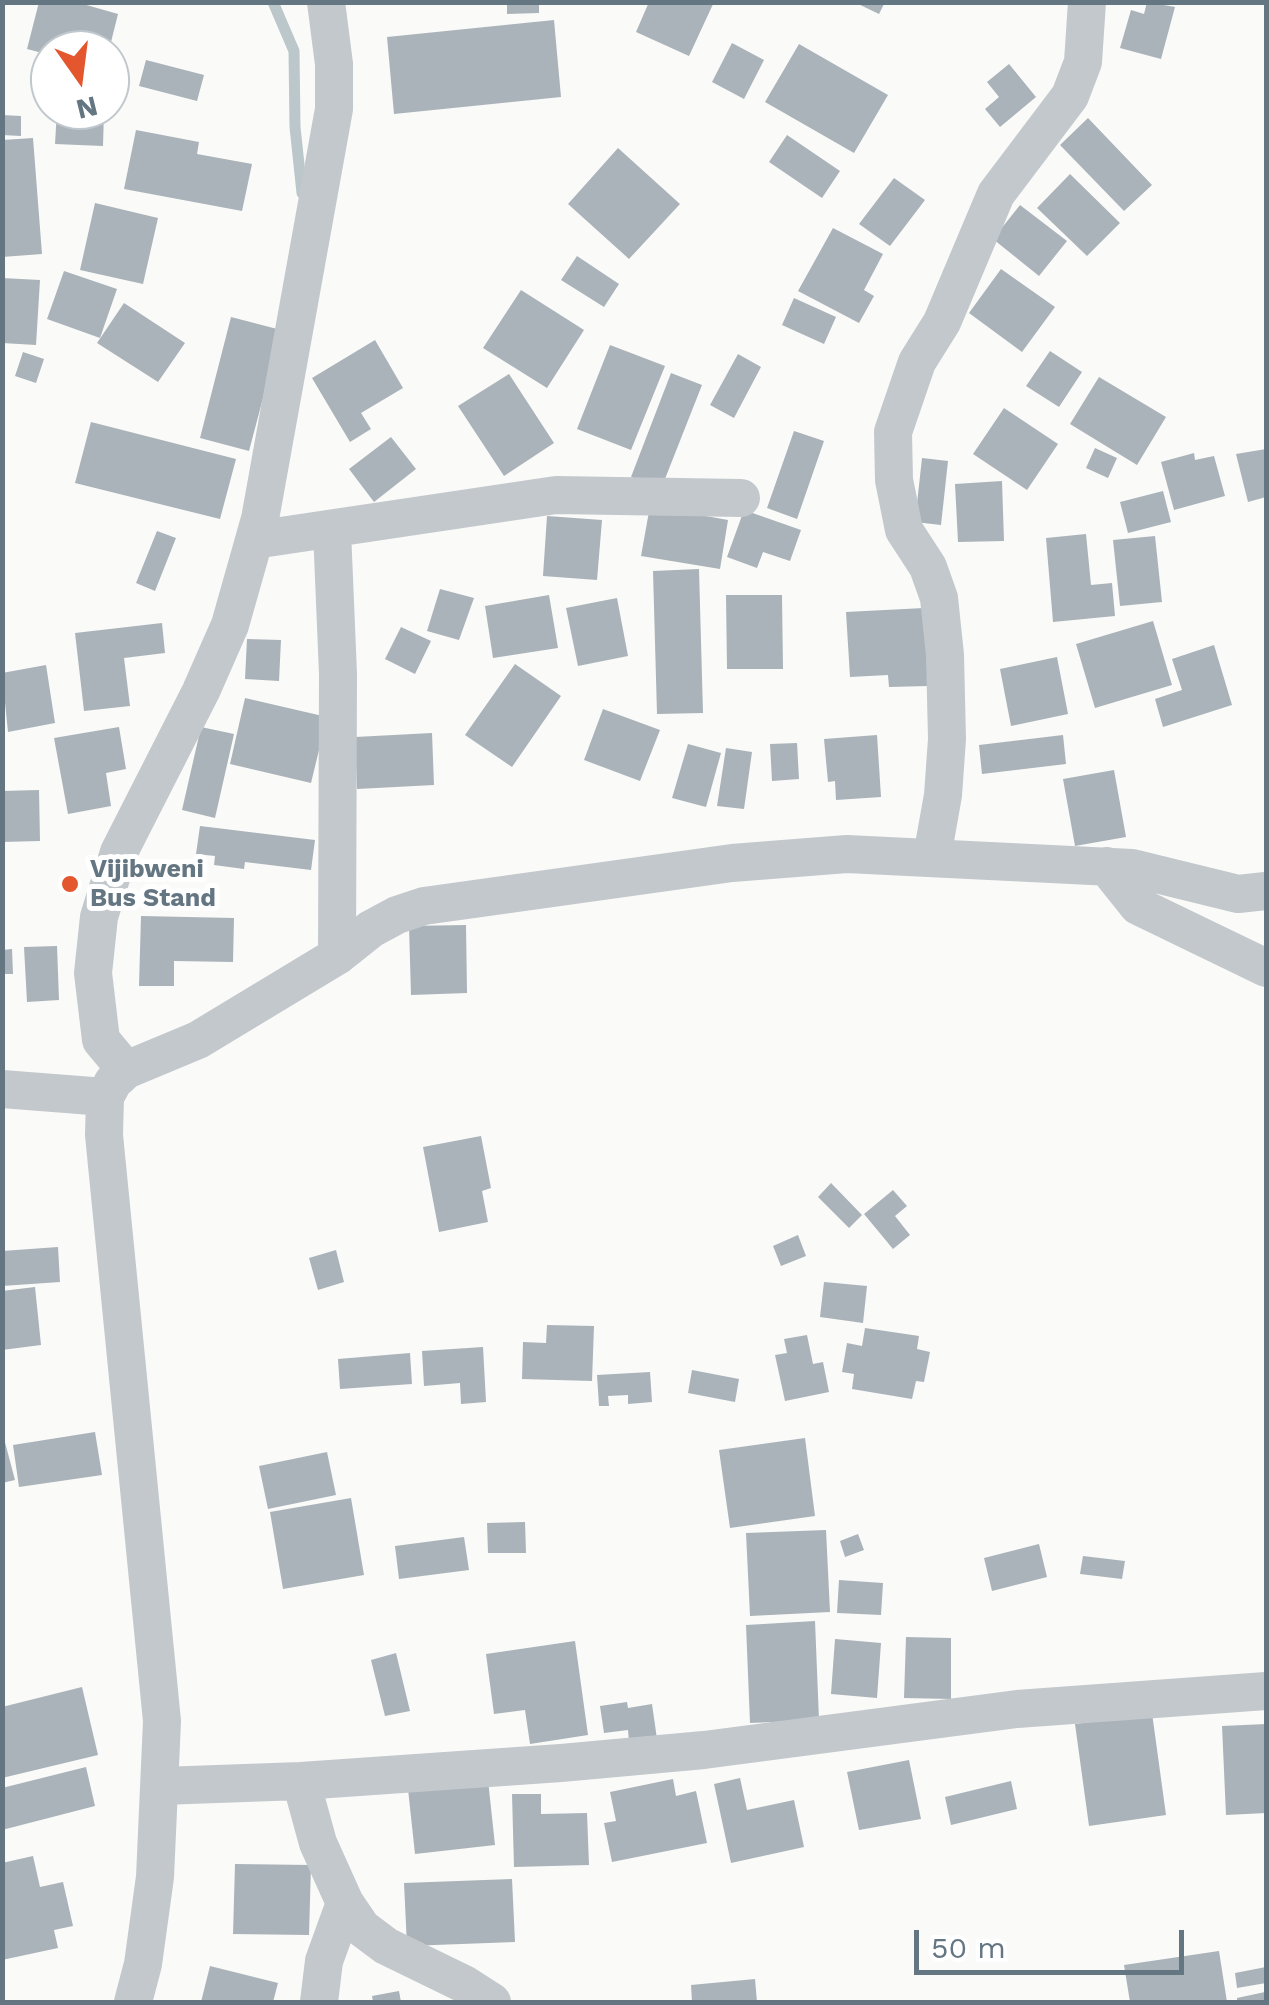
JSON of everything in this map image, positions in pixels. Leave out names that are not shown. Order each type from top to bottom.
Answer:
[{"type":"street","points":[[133,2002],[155,1877],[162,1721],[104,1134],[116,1084],[100,1040],[93,973],[99,917],[119,852],[202,691],[230,625],[254,540],[334,110],[334,64],[326,2]]},
{"type":"street","points":[[932,857],[947,739],[946,655],[939,598],[928,567],[904,530],[894,480],[893,432],[917,362],[942,322],[996,194],[1070,96],[1083,62],[1087,2]]},
{"type":"street","points":[[254,540],[556,495],[742,498]]},
{"type":"street","points":[[332,530],[338,674],[336,956]]},
{"type":"street","points":[[2,1089],[116,1084],[198,1040],[397,914],[424,906],[732,863],[847,854],[1132,868],[1238,894],[1266,892]]},
{"type":"street","points":[[1106,866],[1138,906],[1266,968]]},
{"type":"street","points":[[161,1786],[301,1781],[704,1750],[1017,1709],[1266,1690]]},
{"type":"street","points":[[301,1781],[318,1843],[345,1903],[362,1928],[386,1946],[492,2002]]},
{"type":"street","points":[[318,2002],[324,1961],[345,1903]]},
{"type":"building","points":[[39,2],[76,2],[118,14],[114,30],[32,30]]},
{"type":"building","points":[[507,2],[539,2],[539,13],[507,14]]},
{"type":"building","points":[[649,2],[714,2],[689,56],[636,32]]},
{"type":"building","points":[[854,2],[885,2],[879,14]]},
{"type":"building","points":[[1147,2],[1175,7],[1161,59],[1120,48],[1131,10],[1144,14]]},
{"type":"building","points":[[554,20],[561,97],[394,114],[387,37]]},
{"type":"building","points":[[732,43],[764,60],[744,99],[712,82]]},
{"type":"building","points":[[799,44],[888,95],[854,153],[765,102]]},
{"type":"building","points":[[146,60],[204,75],[197,101],[139,86]]},
{"type":"building","points":[[1009,64],[1036,97],[1000,127],[985,109],[999,97],[987,82]]},
{"type":"building","points":[[2,115],[21,116],[21,136],[2,135]]},
{"type":"building","points":[[1088,118],[1152,185],[1124,211],[1060,145]]},
{"type":"building","points":[[56,130],[103,130],[103,146],[55,144]]},
{"type":"building","points":[[136,130],[199,142],[197,154],[252,164],[242,211],[124,189]]},
{"type":"building","points":[[787,135],[840,171],[822,198],[769,162]]},
{"type":"building","points":[[33,138],[42,254],[2,257],[2,140]]},
{"type":"building","points":[[618,148],[680,204],[629,259],[568,204]]},
{"type":"building","points":[[1070,174],[1120,223],[1087,256],[1037,208]]},
{"type":"building","points":[[894,178],[925,200],[890,246],[859,224]]},
{"type":"building","points":[[95,203],[158,218],[143,284],[80,270]]},
{"type":"building","points":[[1020,205],[1067,241],[1039,276],[993,239]]},
{"type":"building","points":[[833,228],[883,254],[864,290],[874,296],[859,323],[798,291]]},
{"type":"building","points":[[577,256],[619,284],[604,307],[561,280]]},
{"type":"building","points":[[1001,269],[1055,307],[1022,352],[969,313]]},
{"type":"building","points":[[64,271],[117,289],[100,338],[47,319]]},
{"type":"building","points":[[2,278],[40,280],[36,345],[2,343]]},
{"type":"building","points":[[521,290],[584,330],[547,388],[483,348]]},
{"type":"building","points":[[794,298],[836,317],[824,344],[782,325]]},
{"type":"building","points":[[124,303],[185,343],[158,382],[97,343]]},
{"type":"building","points":[[231,317],[281,330],[249,451],[200,438]]},
{"type":"building","points":[[375,340],[403,388],[361,413],[371,429],[350,442],[312,378]]},
{"type":"building","points":[[610,345],[665,366],[631,450],[577,429]]},
{"type":"building","points":[[1050,351],[1082,372],[1059,407],[1026,386]]},
{"type":"building","points":[[23,352],[44,359],[36,383],[15,376]]},
{"type":"building","points":[[738,354],[761,367],[734,418],[710,405]]},
{"type":"building","points":[[671,373],[702,385],[661,489],[631,477]]},
{"type":"building","points":[[509,374],[554,443],[504,476],[458,406]]},
{"type":"building","points":[[1099,377],[1166,417],[1137,465],[1070,424]]},
{"type":"building","points":[[1004,408],[1058,444],[1027,490],[973,454]]},
{"type":"building","points":[[91,422],[236,459],[220,519],[75,483]]},
{"type":"building","points":[[794,431],[824,441],[797,519],[767,508]]},
{"type":"building","points":[[391,437],[416,469],[374,502],[349,469]]},
{"type":"building","points":[[1095,448],[1117,458],[1108,478],[1086,468]]},
{"type":"building","points":[[1266,449],[1266,497],[1248,502],[1236,454]]},
{"type":"building","points":[[1194,453],[1195,460],[1214,456],[1225,496],[1174,510],[1161,462]]},
{"type":"building","points":[[922,458],[948,461],[941,525],[915,522]]},
{"type":"building","points":[[1002,481],[1004,541],[958,542],[955,484]]},
{"type":"building","points":[[1163,491],[1171,522],[1128,533],[1120,502]]},
{"type":"building","points":[[650,506],[728,520],[720,569],[641,556]]},
{"type":"building","points":[[744,510],[801,530],[790,561],[763,552],[757,568],[727,557]]},
{"type":"building","points":[[547,516],[602,520],[597,580],[543,576]]},
{"type":"building","points":[[157,531],[176,538],[155,591],[136,583]]},
{"type":"building","points":[[1086,534],[1091,585],[1112,583],[1115,616],[1053,622],[1046,538]]},
{"type":"building","points":[[1155,536],[1162,602],[1120,606],[1113,540]]},
{"type":"building","points":[[699,569],[703,713],[657,714],[653,571]]},
{"type":"building","points":[[440,589],[474,598],[459,640],[427,631]]},
{"type":"building","points":[[549,595],[558,648],[493,658],[485,606]]},
{"type":"building","points":[[726,595],[782,595],[783,669],[727,669]]},
{"type":"building","points":[[617,598],[628,656],[578,666],[566,608]]},
{"type":"building","points":[[924,608],[928,686],[889,687],[888,675],[850,677],[846,612]]},
{"type":"building","points":[[1153,621],[1172,685],[1095,708],[1076,644]]},
{"type":"building","points":[[162,623],[165,653],[124,658],[130,706],[84,711],[75,633]]},
{"type":"building","points":[[401,627],[431,641],[415,674],[385,659]]},
{"type":"building","points":[[247,639],[281,640],[279,681],[245,679]]},
{"type":"building","points":[[1214,645],[1232,705],[1163,727],[1155,699],[1182,690],[1172,659]]},
{"type":"building","points":[[1057,657],[1068,714],[1011,726],[1000,669]]},
{"type":"building","points":[[515,664],[561,696],[512,767],[465,735]]},
{"type":"building","points":[[46,665],[55,723],[8,732],[2,673]]},
{"type":"building","points":[[245,698],[327,717],[311,783],[230,764]]},
{"type":"building","points":[[603,709],[660,730],[640,781],[584,760]]},
{"type":"building","points":[[119,727],[126,769],[106,773],[111,806],[68,814],[54,738]]},
{"type":"building","points":[[201,727],[234,734],[215,818],[182,810]]},
{"type":"building","points":[[432,733],[434,785],[357,789],[355,737]]},
{"type":"building","points":[[877,735],[881,797],[836,800],[835,781],[828,782],[824,739]]},
{"type":"building","points":[[1063,735],[1066,764],[982,774],[979,745]]},
{"type":"building","points":[[797,743],[799,779],[772,781],[770,744]]},
{"type":"building","points":[[688,744],[721,753],[706,807],[672,798]]},
{"type":"building","points":[[726,748],[752,752],[744,809],[717,806]]},
{"type":"building","points":[[1114,770],[1126,837],[1075,846],[1063,779]]},
{"type":"building","points":[[39,790],[40,841],[2,842],[2,791]]},
{"type":"building","points":[[200,826],[315,840],[311,870],[245,862],[244,869],[214,865],[215,856],[196,854]]},
{"type":"building","points":[[141,916],[234,918],[233,962],[174,961],[174,986],[139,986]]},
{"type":"building","points":[[466,925],[467,993],[411,995],[409,926]]},
{"type":"building","points":[[57,946],[59,1000],[27,1002],[24,947]]},
{"type":"building","points":[[12,949],[13,974],[2,974],[2,950]]},
{"type":"building","points":[[481,1136],[491,1188],[482,1191],[488,1222],[439,1232],[423,1147]]},
{"type":"building","points":[[831,1183],[862,1215],[849,1228],[818,1197]]},
{"type":"building","points":[[893,1190],[907,1206],[895,1216],[910,1235],[893,1249],[864,1214]]},
{"type":"building","points":[[798,1235],[806,1256],[781,1266],[773,1246]]},
{"type":"building","points":[[58,1247],[60,1282],[2,1286],[2,1251]]},
{"type":"building","points":[[336,1250],[344,1282],[318,1290],[309,1258]]},
{"type":"building","points":[[824,1282],[867,1286],[863,1323],[820,1317]]},
{"type":"building","points":[[35,1287],[41,1345],[2,1350],[2,1291]]},
{"type":"building","points":[[547,1325],[594,1326],[592,1381],[522,1379],[523,1342],[546,1343]]},
{"type":"building","points":[[865,1328],[919,1336],[917,1349],[930,1352],[924,1382],[916,1381],[912,1399],[852,1389],[854,1374],[842,1372],[847,1343],[862,1346]]},
{"type":"building","points":[[807,1335],[813,1364],[823,1362],[829,1392],[785,1401],[775,1355],[787,1353],[784,1339]]},
{"type":"building","points":[[483,1347],[486,1402],[461,1404],[460,1383],[424,1386],[422,1351]]},
{"type":"building","points":[[410,1353],[412,1384],[340,1389],[338,1359]]},
{"type":"building","points":[[692,1370],[739,1379],[735,1402],[688,1393]]},
{"type":"building","points":[[650,1372],[652,1402],[628,1404],[628,1395],[608,1396],[609,1406],[599,1406],[597,1375]]},
{"type":"building","points":[[2,1431],[15,1480],[2,1483]]},
{"type":"building","points":[[95,1432],[102,1475],[19,1487],[13,1445]]},
{"type":"building","points":[[805,1438],[815,1516],[730,1528],[719,1450]]},
{"type":"building","points":[[327,1452],[336,1495],[268,1509],[259,1466]]},
{"type":"building","points":[[351,1498],[364,1575],[283,1589],[270,1512]]},
{"type":"building","points":[[525,1522],[526,1553],[488,1553],[487,1523]]},
{"type":"building","points":[[826,1530],[830,1612],[750,1616],[746,1533]]},
{"type":"building","points":[[858,1534],[864,1550],[845,1557],[840,1541]]},
{"type":"building","points":[[464,1537],[469,1570],[399,1579],[395,1546]]},
{"type":"building","points":[[1039,1544],[1047,1577],[992,1591],[984,1558]]},
{"type":"building","points":[[1083,1556],[1125,1561],[1122,1579],[1080,1574]]},
{"type":"building","points":[[839,1580],[883,1583],[881,1615],[837,1613]]},
{"type":"building","points":[[815,1621],[819,1720],[750,1723],[746,1625]]},
{"type":"building","points":[[906,1637],[951,1638],[951,1699],[904,1698]]},
{"type":"building","points":[[835,1639],[881,1643],[877,1698],[831,1694]]},
{"type":"building","points":[[575,1641],[588,1735],[530,1744],[525,1710],[494,1714],[486,1654]]},
{"type":"building","points":[[396,1653],[410,1711],[385,1716],[371,1660]]},
{"type":"building","points":[[82,1687],[98,1755],[2,1778],[2,1707]]},
{"type":"building","points":[[627,1702],[628,1708],[652,1704],[657,1739],[629,1742],[628,1730],[604,1733],[600,1706]]},
{"type":"building","points":[[1152,1713],[1166,1815],[1089,1826],[1075,1724]]},
{"type":"building","points":[[1266,1724],[1266,1813],[1226,1815],[1222,1726]]},
{"type":"building","points":[[909,1760],[921,1819],[859,1830],[847,1772]]},
{"type":"building","points":[[86,1767],[95,1806],[2,1830],[2,1788]]},
{"type":"building","points":[[740,1778],[747,1810],[794,1800],[804,1847],[731,1863],[714,1784]]},
{"type":"building","points":[[673,1779],[676,1796],[696,1791],[707,1843],[612,1862],[604,1823],[616,1821],[610,1792]]},
{"type":"building","points":[[488,1780],[495,1845],[415,1854],[408,1789]]},
{"type":"building","points":[[1011,1781],[1017,1809],[951,1825],[945,1797]]},
{"type":"building","points":[[512,1794],[541,1794],[541,1814],[587,1813],[589,1865],[514,1867]]},
{"type":"building","points":[[33,1856],[40,1887],[63,1882],[73,1926],[54,1930],[58,1948],[2,1960],[2,1863]]},
{"type":"building","points":[[235,1864],[311,1865],[309,1935],[233,1934]]},
{"type":"building","points":[[512,1879],[515,1942],[407,1946],[404,1883]]},
{"type":"building","points":[[1219,1951],[1227,2002],[1130,2002],[1124,1965]]},
{"type":"building","points":[[210,1966],[278,1983],[273,2002],[201,2002]]},
{"type":"building","points":[[1266,1967],[1266,1983],[1237,1988],[1235,1973]]},
{"type":"building","points":[[755,1979],[757,2002],[692,2002],[691,1985]]},
{"type":"building","points":[[399,1991],[401,2002],[373,2002],[372,1996]]},
{"type":"building","points":[[1265,1992],[1266,2002],[1237,2002],[1237,1998]]},
{"type":"waterway","points":[[273,2],[294,51],[295,127],[302,193]]},
{"type":"place","name":"Vijibweni Bus Stand","points":[[70,884]]}]
